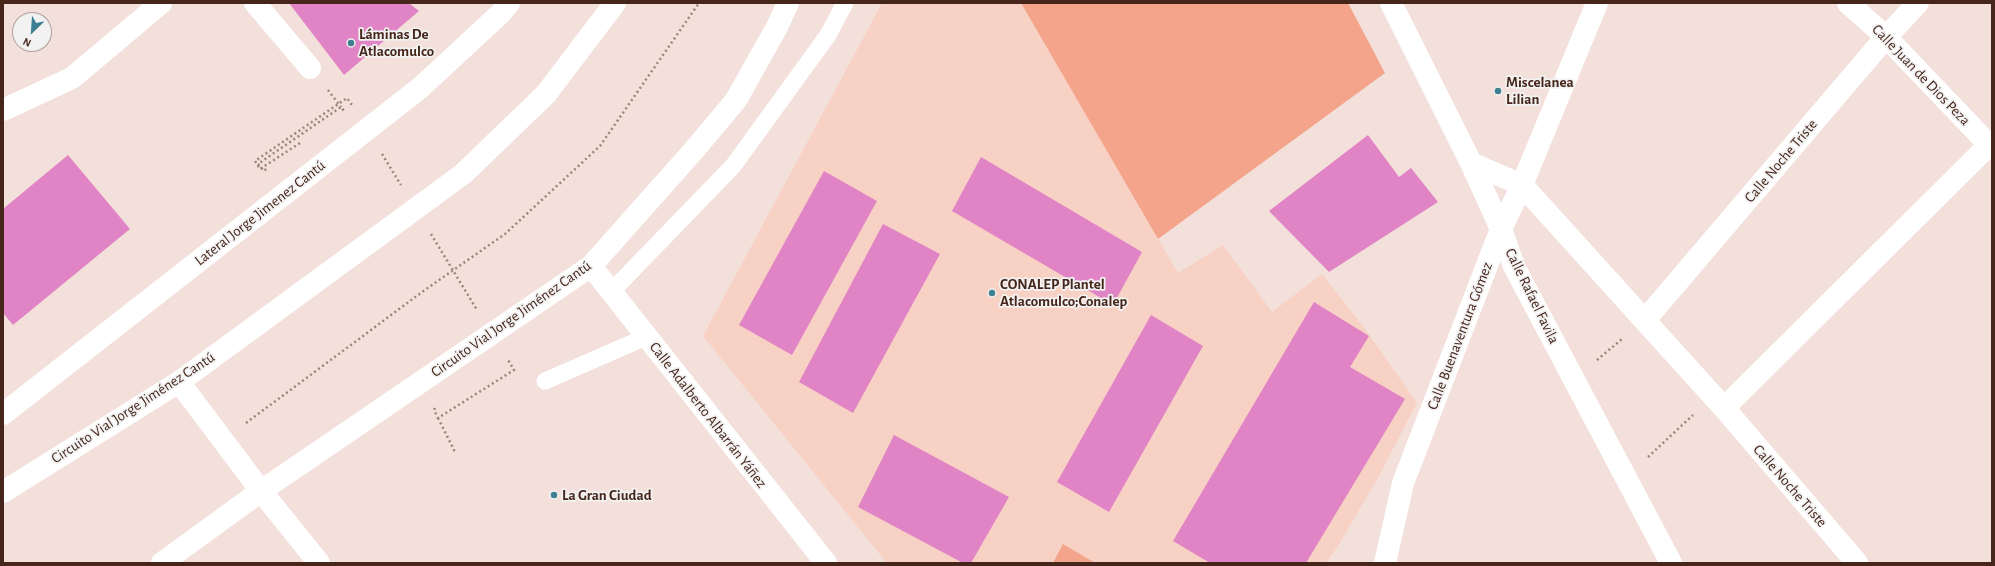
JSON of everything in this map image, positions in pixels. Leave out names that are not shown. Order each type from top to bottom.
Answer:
[{"type":"street","points":[[3,110],[72,78],[161,3]]},
{"type":"street","points":[[255,3],[310,68]]},
{"type":"street","name":"Lateral Jorge Jimenez Cantú","points":[[3,414],[420,88],[502,13],[509,3]]},
{"type":"street","name":"Circuito Vial Jorge Jiménez Cantú","points":[[3,492],[179,382],[463,174],[546,94],[615,3]]},
{"type":"street","name":"Circuito Vial Jorge Jiménez Cantú","points":[[162,563],[261,492],[591,266],[695,149],[736,100],[778,27],[788,3]]},
{"type":"street","name":"Calle Rafael Favila","points":[[1391,3],[1471,163],[1501,229],[1514,266],[1671,563]]},
{"type":"street","name":"Calle Buenaventura Gómez","points":[[1385,563],[1403,483],[1501,229],[1522,185],[1597,3]]},
{"type":"street","name":"Calle Juan de Dios Peza","points":[[1848,3],[1886,37],[1991,145]]},
{"type":"street","name":"Calle Noche Triste","points":[[1645,320],[1886,37],[1918,3]]},
{"type":"street","points":[[1718,402],[1991,145]]},
{"type":"street","name":"Calle Noche Triste","points":[[1471,163],[1522,185],[1718,402],[1856,563]]},
{"type":"street","name":"Calle Adalberto Albarrán Yáñez","points":[[591,266],[826,563]]},
{"type":"street","points":[[179,382],[261,492],[319,563]]},
{"type":"lane","points":[[611,292],[733,166],[828,35],[845,3]]},
{"type":"lane","points":[[545,381],[646,337]]},
{"type":"path","points":[[223,440],[422,292],[505,234],[600,146],[699,3]]},
{"type":"path","points":[[306,139],[260,169],[255,162],[347,98]]},
{"type":"path","points":[[264,171],[258,164],[341,107],[345,114]]},
{"type":"path","points":[[1594,362],[1645,320]]},
{"type":"path","points":[[438,418],[514,370]]},
{"type":"path","points":[[1647,457],[1718,402]]},
{"type":"path","points":[[440,405],[434,410],[455,452]]},
{"type":"shaded area","name":"CONALEP Plantel Atlacomulco;Conalep","points":[[882,3],[1021,3],[1178,273],[1223,245],[1272,312],[1322,274],[1366,330],[1417,403],[1380,474],[1338,546],[1326,563],[887,563],[703,336]]},
{"type":"shaded area","points":[[1021,3],[1348,3],[1385,73],[1158,239]]},
{"type":"shaded area","points":[[1063,544],[1095,563],[1053,563]]},
{"type":"building","name":"Láminas De Atlacomulco","points":[[289,3],[409,3],[419,11],[344,75]]},
{"type":"building","points":[[1368,135],[1399,177],[1411,168],[1438,202],[1329,272],[1269,211]]},
{"type":"building","points":[[68,155],[130,229],[13,325],[3,313],[3,209]]},
{"type":"building","points":[[981,157],[1142,252],[1113,305],[952,211]]},
{"type":"building","points":[[824,171],[877,201],[792,355],[739,325]]},
{"type":"building","points":[[883,224],[940,254],[853,413],[799,382]]},
{"type":"building","points":[[1314,302],[1369,336],[1350,367],[1405,399],[1306,563],[1210,563],[1173,541]]},
{"type":"building","points":[[1151,315],[1203,346],[1109,512],[1057,482]]},
{"type":"building","points":[[894,435],[1009,497],[971,563],[963,563],[858,507]]},
{"type":"place","name":"Láminas De Atlacomulco","points":[[351,43]]},
{"type":"place","name":"Miscelanea Lilian","points":[[1498,91]]},
{"type":"place","name":"CONALEP Plantel Atlacomulco;Conalep","points":[[992,293]]},
{"type":"place","name":"La Gran Ciudad","points":[[554,495]]}]
